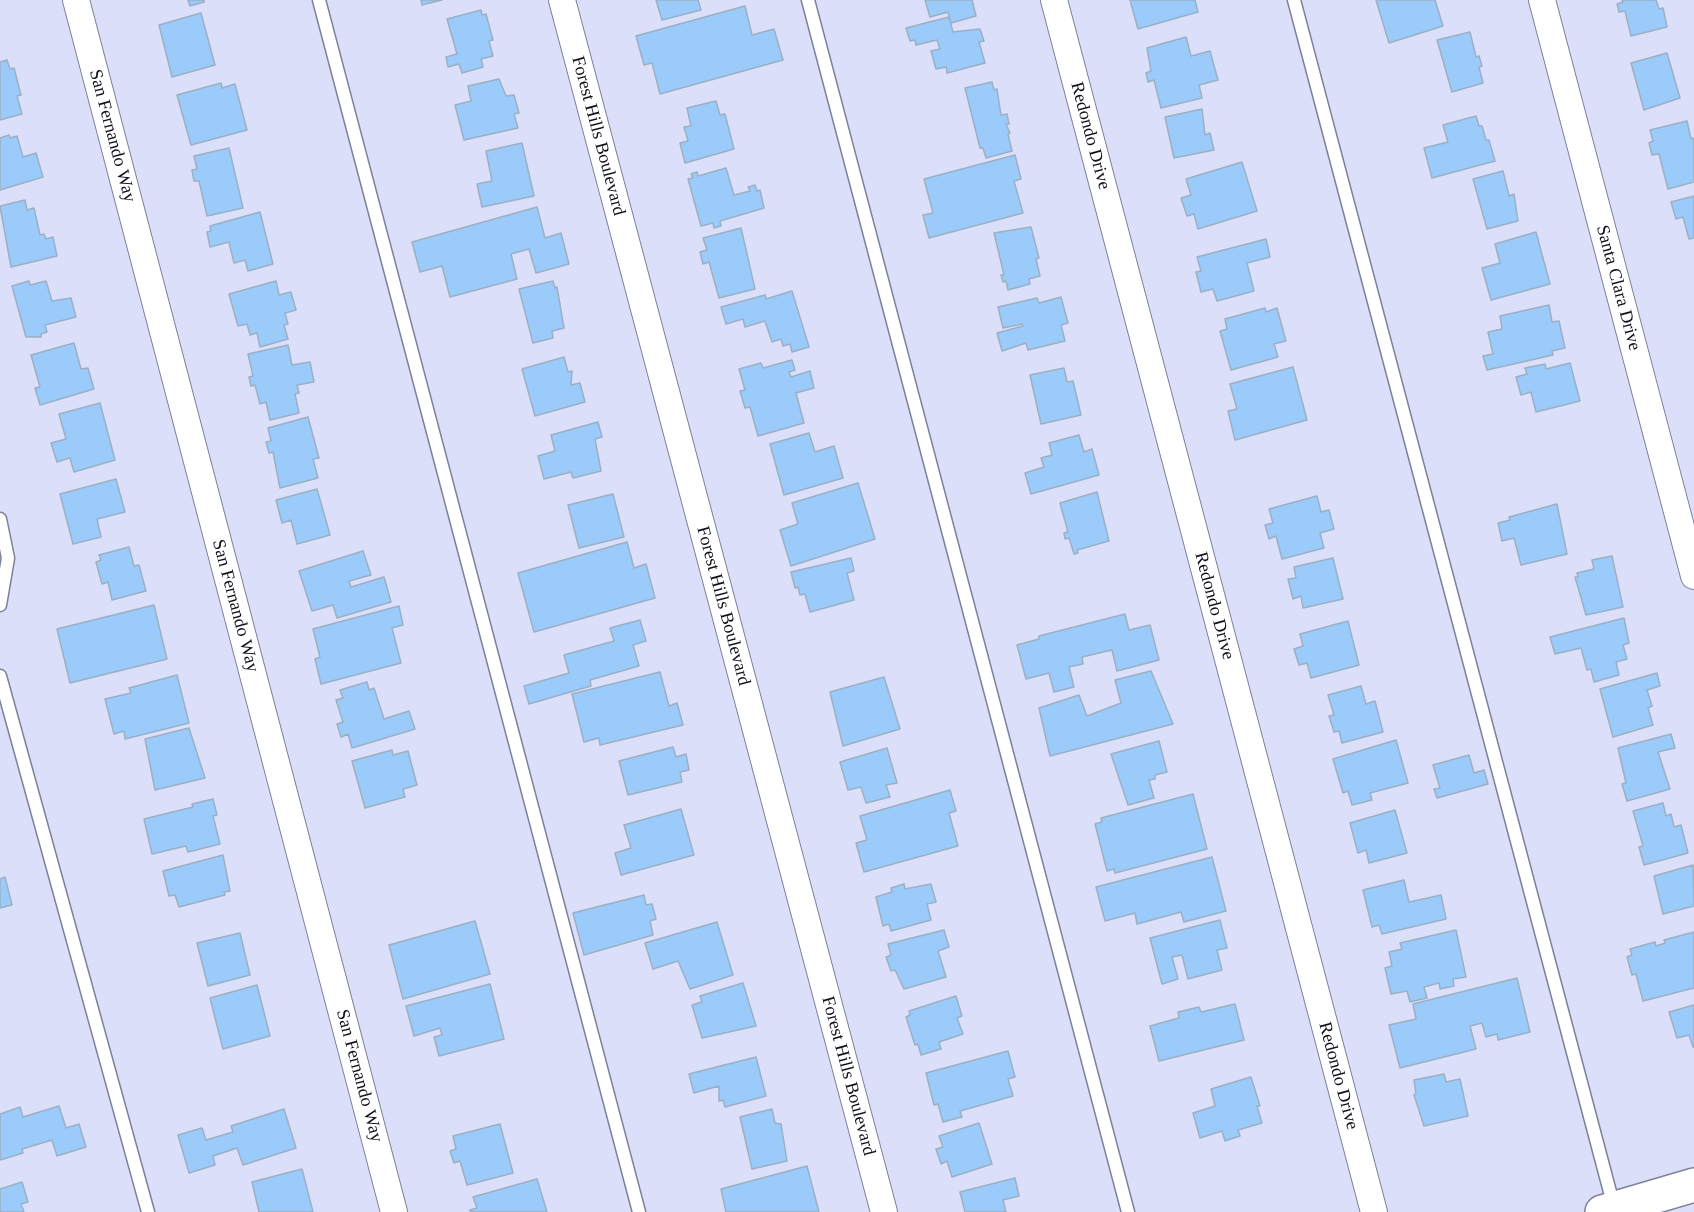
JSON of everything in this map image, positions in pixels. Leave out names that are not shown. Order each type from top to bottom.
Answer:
[{"type":"street","name":"San Fernando Way","points":[[76,0],[394,1212]]},
{"type":"street","name":"Forest Hills Boulevard","points":[[562,0],[884,1212]]},
{"type":"street","name":"Redondo Drive","points":[[1054,0],[1374,1212]]},
{"type":"street","name":"Santa Clara Drive","points":[[1542,0],[1694,576]]},
{"type":"street","points":[[1608,1210],[1694,1185]]},
{"type":"lane","points":[[319,0],[639,1212]]},
{"type":"lane","points":[[808,0],[1128,1212]]},
{"type":"lane","points":[[1294,0],[1608,1210]]},
{"type":"lane","points":[[0,519],[8,558],[0,605]]},
{"type":"lane","points":[[0,676],[148,1212]]},
{"type":"building","points":[[188,0],[204,0],[204,2],[190,6]]},
{"type":"building","points":[[421,0],[442,0],[422,5]]},
{"type":"building","points":[[656,0],[698,0],[701,10],[662,20]]},
{"type":"building","points":[[925,0],[972,0],[976,16],[951,23],[948,12],[930,17]]},
{"type":"building","points":[[1130,0],[1195,0],[1198,12],[1138,29]]},
{"type":"building","points":[[1376,0],[1435,0],[1443,26],[1389,43]]},
{"type":"building","points":[[1622,0],[1656,0],[1659,9],[1663,8],[1667,27],[1631,36],[1625,11],[1619,12],[1617,4],[1623,2]]},
{"type":"building","points":[[745,6],[752,35],[774,29],[783,60],[660,94],[652,63],[644,65],[636,36]]},
{"type":"building","points":[[481,10],[482,15],[486,14],[493,40],[489,41],[493,56],[481,59],[483,67],[462,73],[459,64],[448,67],[446,57],[457,54],[447,19]]},
{"type":"building","points":[[201,13],[215,65],[172,77],[159,25]]},
{"type":"building","points":[[949,17],[953,32],[980,29],[984,41],[979,42],[985,63],[947,73],[946,67],[936,69],[931,51],[940,49],[937,40],[916,45],[915,40],[910,41],[906,28]]},
{"type":"building","points":[[1470,32],[1476,57],[1479,56],[1482,66],[1479,67],[1483,83],[1452,92],[1437,40]]},
{"type":"building","points":[[1186,37],[1191,56],[1210,51],[1218,80],[1199,85],[1202,98],[1161,108],[1154,80],[1148,82],[1146,73],[1151,71],[1147,48]]},
{"type":"building","points":[[1667,53],[1680,98],[1644,110],[1631,63]]},
{"type":"building","points":[[7,60],[10,69],[14,68],[21,95],[17,96],[22,114],[0,120],[0,62]]},
{"type":"building","points":[[499,79],[506,96],[514,95],[519,113],[514,114],[518,128],[464,140],[455,105],[471,101],[468,86]]},
{"type":"building","points":[[992,82],[994,90],[997,89],[1001,115],[1007,114],[1009,124],[1006,124],[1010,133],[1008,134],[1012,151],[986,158],[983,148],[980,148],[965,88]]},
{"type":"building","points":[[221,83],[222,88],[235,84],[247,130],[191,145],[177,95]]},
{"type":"building","points":[[716,101],[720,115],[725,114],[734,149],[685,163],[680,143],[688,141],[684,127],[691,126],[687,108]]},
{"type":"building","points":[[1202,109],[1205,135],[1210,133],[1214,150],[1174,158],[1165,117]]},
{"type":"building","points":[[1476,116],[1486,140],[1489,140],[1495,161],[1432,178],[1424,148],[1448,142],[1443,125]]},
{"type":"building","points":[[1687,121],[1691,139],[1694,138],[1694,182],[1668,189],[1659,154],[1652,155],[1649,143],[1653,141],[1650,130]]},
{"type":"building","points":[[9,135],[10,138],[17,136],[23,157],[36,153],[43,177],[0,190],[0,138]]},
{"type":"building","points":[[522,143],[534,196],[482,207],[477,184],[492,181],[486,151]]},
{"type":"building","points":[[229,148],[243,208],[207,216],[199,181],[194,181],[192,170],[197,169],[194,156]]},
{"type":"building","points":[[1015,155],[1021,179],[1014,181],[1023,213],[929,238],[923,215],[933,213],[924,179]]},
{"type":"building","points":[[1242,162],[1257,211],[1198,229],[1194,214],[1187,216],[1181,198],[1191,195],[1186,179]]},
{"type":"building","points":[[726,168],[734,195],[750,191],[748,187],[755,185],[757,191],[760,190],[764,208],[720,221],[721,226],[714,228],[713,223],[701,226],[688,179],[693,178],[691,174],[697,172],[698,176]]},
{"type":"building","points":[[1503,171],[1509,196],[1514,194],[1518,221],[1487,229],[1473,179]]},
{"type":"building","points":[[1694,196],[1694,238],[1689,239],[1683,217],[1676,219],[1671,202]]},
{"type":"building","points":[[25,200],[27,210],[34,208],[40,235],[44,234],[46,239],[53,237],[57,256],[11,267],[0,206]]},
{"type":"building","points":[[537,207],[545,238],[561,233],[569,264],[536,273],[529,249],[511,254],[517,279],[450,297],[442,266],[420,272],[412,242]]},
{"type":"building","points":[[260,212],[273,264],[248,271],[245,260],[234,263],[229,242],[210,247],[207,232],[211,231],[210,226]]},
{"type":"building","points":[[1031,227],[1039,258],[1036,259],[1040,276],[1029,279],[1030,284],[1008,290],[1006,281],[1003,282],[1001,275],[1004,275],[994,233]]},
{"type":"building","points":[[741,228],[755,289],[719,298],[709,262],[703,264],[700,252],[707,250],[703,238]]},
{"type":"building","points":[[1536,232],[1550,284],[1491,300],[1482,268],[1500,263],[1495,244]]},
{"type":"building","points":[[1266,239],[1270,257],[1247,263],[1254,291],[1217,301],[1213,289],[1201,292],[1196,272],[1201,271],[1197,257]]},
{"type":"building","points":[[29,281],[30,285],[46,281],[52,301],[71,298],[76,317],[45,325],[47,332],[41,334],[41,337],[26,337],[12,286]]},
{"type":"building","points":[[276,281],[279,295],[291,292],[296,310],[285,313],[288,324],[284,325],[288,339],[260,347],[257,333],[250,335],[247,324],[238,326],[229,294]]},
{"type":"building","points":[[553,281],[555,288],[557,287],[564,328],[552,331],[553,338],[533,343],[519,289]]},
{"type":"building","points":[[792,291],[809,347],[792,352],[790,344],[783,346],[781,339],[772,342],[765,321],[745,327],[743,319],[726,324],[721,307],[765,295],[766,299]]},
{"type":"building","points":[[1061,297],[1068,323],[1061,325],[1065,341],[1028,350],[1026,343],[1002,351],[997,333],[1023,326],[1022,324],[1003,328],[998,307],[1037,298],[1039,303]]},
{"type":"building","points":[[1549,305],[1552,322],[1559,321],[1565,348],[1552,351],[1553,355],[1487,370],[1483,356],[1493,354],[1488,332],[1502,329],[1500,316]]},
{"type":"building","points":[[1265,308],[1266,312],[1277,308],[1286,341],[1274,344],[1278,357],[1231,370],[1220,331],[1227,329],[1225,319]]},
{"type":"building","points":[[74,343],[81,369],[88,368],[94,389],[40,405],[35,388],[40,387],[31,355]]},
{"type":"building","points":[[288,345],[292,365],[310,362],[314,382],[297,385],[299,393],[295,394],[299,413],[270,420],[266,402],[260,404],[255,385],[251,386],[249,377],[253,376],[248,354]]},
{"type":"building","points":[[564,357],[568,372],[572,371],[571,385],[580,383],[585,402],[535,416],[522,369]]},
{"type":"building","points":[[792,360],[795,370],[789,372],[791,377],[810,371],[814,388],[796,393],[804,423],[758,436],[750,407],[745,408],[740,391],[745,390],[739,369],[761,363],[763,368]]},
{"type":"building","points":[[1570,363],[1580,401],[1536,412],[1531,392],[1521,395],[1516,377],[1527,374],[1525,368],[1545,364],[1546,369]]},
{"type":"building","points":[[1293,367],[1307,420],[1235,440],[1228,411],[1237,409],[1230,384]]},
{"type":"building","points":[[1064,368],[1067,382],[1073,381],[1081,415],[1041,424],[1030,375]]},
{"type":"building","points":[[100,403],[115,460],[74,472],[70,458],[57,462],[51,443],[66,439],[59,414]]},
{"type":"building","points":[[308,417],[319,458],[313,459],[318,478],[280,488],[273,452],[269,453],[266,442],[271,441],[268,428]]},
{"type":"building","points":[[598,422],[602,437],[595,439],[601,471],[573,478],[571,472],[544,479],[538,456],[555,451],[551,435]]},
{"type":"building","points":[[809,433],[815,452],[834,446],[843,478],[784,495],[770,444]]},
{"type":"building","points":[[1079,435],[1084,452],[1092,449],[1099,475],[1031,494],[1025,473],[1044,467],[1041,458],[1052,455],[1049,443]]},
{"type":"building","points":[[116,479],[125,512],[97,519],[101,537],[73,544],[60,494]]},
{"type":"building","points":[[858,483],[875,539],[791,566],[780,530],[798,524],[792,503]]},
{"type":"building","points":[[317,489],[330,535],[297,544],[291,520],[282,523],[276,500]]},
{"type":"building","points":[[1097,492],[1109,541],[1077,550],[1078,553],[1074,554],[1069,538],[1065,539],[1064,533],[1068,532],[1060,503]]},
{"type":"building","points":[[613,494],[624,537],[579,548],[568,505]]},
{"type":"building","points":[[1317,496],[1321,512],[1329,510],[1334,529],[1320,533],[1324,548],[1282,559],[1276,536],[1269,539],[1265,525],[1273,523],[1269,509]]},
{"type":"building","points":[[1557,504],[1567,554],[1521,565],[1514,538],[1502,541],[1498,523],[1510,520],[1509,517]]},
{"type":"building","points":[[627,542],[634,568],[646,564],[655,598],[534,632],[518,573]]},
{"type":"building","points":[[129,547],[134,566],[139,565],[146,591],[112,600],[108,582],[102,584],[96,562],[101,560],[99,555]]},
{"type":"building","points":[[363,551],[371,575],[349,581],[351,587],[384,577],[391,602],[337,618],[333,605],[312,611],[299,571]]},
{"type":"building","points":[[1612,556],[1623,607],[1586,615],[1575,577],[1578,577],[1577,573],[1594,569],[1592,560]]},
{"type":"building","points":[[851,558],[854,571],[847,573],[854,600],[810,612],[805,594],[800,595],[798,587],[795,588],[791,572]]},
{"type":"building","points":[[1333,558],[1343,599],[1303,608],[1301,596],[1293,599],[1288,579],[1296,578],[1294,567]]},
{"type":"building","points":[[154,605],[167,659],[70,683],[57,629]]},
{"type":"building","points":[[399,606],[403,625],[392,628],[401,663],[321,684],[315,659],[320,657],[313,629]]},
{"type":"building","points":[[1125,614],[1129,630],[1150,625],[1159,660],[1117,671],[1112,650],[1082,657],[1083,664],[1069,667],[1074,687],[1054,692],[1049,673],[1026,679],[1017,645],[1039,639],[1039,636]]},
{"type":"building","points":[[1624,618],[1629,643],[1623,645],[1627,659],[1616,662],[1619,675],[1594,682],[1591,669],[1587,670],[1581,648],[1555,654],[1550,637]]},
{"type":"building","points":[[640,620],[646,641],[633,645],[639,666],[590,680],[591,686],[529,704],[524,686],[569,673],[564,655],[614,641],[610,628]]},
{"type":"building","points":[[1348,621],[1359,665],[1311,678],[1307,663],[1299,665],[1294,649],[1303,646],[1300,634]]},
{"type":"building","points":[[1151,671],[1173,724],[1050,756],[1039,708],[1079,695],[1087,716],[1121,703],[1115,680]]},
{"type":"building","points":[[660,672],[669,706],[677,703],[683,725],[600,745],[599,738],[584,742],[572,694]]},
{"type":"building","points":[[1657,673],[1660,686],[1647,690],[1652,706],[1648,708],[1653,725],[1613,737],[1600,689]]},
{"type":"building","points":[[177,675],[189,723],[125,739],[124,731],[114,734],[105,699],[131,693],[129,688]]},
{"type":"building","points":[[884,677],[900,729],[843,746],[830,692]]},
{"type":"building","points":[[367,682],[369,690],[374,688],[384,719],[409,711],[415,729],[352,748],[348,734],[341,737],[337,724],[343,722],[336,700],[343,698],[340,690]]},
{"type":"building","points":[[1361,686],[1366,704],[1375,701],[1383,732],[1342,743],[1339,731],[1334,732],[1329,716],[1334,715],[1328,695]]},
{"type":"building","points":[[189,728],[205,778],[155,790],[145,739]]},
{"type":"building","points":[[1671,734],[1675,748],[1658,752],[1670,789],[1627,801],[1622,784],[1626,783],[1618,748]]},
{"type":"building","points":[[1396,740],[1408,783],[1370,793],[1372,800],[1352,805],[1348,791],[1343,793],[1333,759]]},
{"type":"building","points":[[1159,741],[1167,772],[1155,775],[1155,779],[1149,780],[1154,798],[1128,805],[1111,754]]},
{"type":"building","points":[[673,747],[676,757],[686,754],[689,770],[680,772],[682,782],[628,795],[619,761]]},
{"type":"building","points":[[887,748],[897,783],[886,785],[890,797],[866,803],[861,787],[848,790],[840,762]]},
{"type":"building","points":[[392,750],[393,755],[408,751],[417,785],[403,789],[405,797],[365,808],[352,761]]},
{"type":"building","points":[[1469,755],[1474,773],[1484,770],[1488,784],[1437,798],[1434,789],[1440,788],[1433,765]]},
{"type":"building","points":[[950,790],[956,811],[949,813],[958,846],[864,872],[856,843],[867,840],[860,816]]},
{"type":"building","points":[[1193,794],[1207,849],[1115,873],[1114,869],[1107,871],[1095,824],[1102,822],[1101,818]]},
{"type":"building","points":[[213,799],[217,815],[213,816],[220,844],[188,852],[186,846],[152,854],[144,819],[193,807],[192,804]]},
{"type":"building","points":[[1663,803],[1666,816],[1671,814],[1674,827],[1681,825],[1688,853],[1644,865],[1639,847],[1643,846],[1633,811]]},
{"type":"building","points":[[681,809],[694,855],[621,875],[615,853],[631,848],[624,825]]},
{"type":"building","points":[[1395,810],[1407,853],[1369,863],[1366,850],[1358,853],[1350,823]]},
{"type":"building","points":[[223,855],[230,891],[224,892],[225,895],[179,907],[175,895],[169,896],[163,871]]},
{"type":"building","points":[[1212,857],[1226,911],[1184,922],[1181,912],[1137,924],[1135,913],[1105,921],[1096,887]]},
{"type":"building","points":[[1693,865],[1694,906],[1663,914],[1654,876]]},
{"type":"building","points":[[5,877],[12,905],[0,908],[0,879]]},
{"type":"building","points":[[1404,880],[1409,902],[1441,895],[1446,919],[1382,934],[1379,925],[1372,927],[1363,890]]},
{"type":"building","points":[[904,884],[905,889],[931,884],[936,902],[927,904],[931,920],[891,931],[889,924],[883,926],[876,897],[892,892],[891,888]]},
{"type":"building","points":[[644,895],[646,905],[652,904],[656,919],[650,921],[653,935],[584,955],[573,913]]},
{"type":"building","points":[[1220,920],[1227,948],[1217,950],[1222,970],[1188,979],[1182,955],[1172,957],[1178,979],[1162,984],[1150,938]]},
{"type":"building","points":[[475,921],[490,974],[403,999],[389,945]]},
{"type":"building","points":[[717,922],[733,975],[690,989],[678,961],[653,969],[645,943]]},
{"type":"building","points":[[944,930],[949,947],[938,951],[946,977],[904,989],[895,970],[891,971],[886,957],[891,955],[888,944]]},
{"type":"building","points":[[1456,930],[1466,977],[1453,979],[1454,986],[1440,989],[1439,983],[1424,987],[1427,998],[1410,1002],[1407,991],[1391,994],[1385,968],[1392,966],[1389,952],[1402,949],[1400,943]]},
{"type":"building","points":[[1694,932],[1694,988],[1643,1001],[1636,974],[1632,975],[1627,957],[1632,955],[1630,949],[1655,942],[1656,946],[1665,943],[1664,940]]},
{"type":"building","points":[[240,933],[250,975],[208,986],[197,943]]},
{"type":"building","points":[[1517,978],[1530,1032],[1498,1040],[1497,1034],[1486,1037],[1482,1023],[1470,1026],[1476,1049],[1400,1068],[1389,1025],[1416,1019],[1413,1004]]},
{"type":"building","points":[[743,983],[756,1026],[702,1038],[692,1005],[702,1002],[700,996]]},
{"type":"building","points":[[490,984],[504,1039],[439,1056],[434,1037],[442,1035],[440,1028],[414,1036],[406,1006]]},
{"type":"building","points":[[257,985],[270,1036],[223,1049],[210,998]]},
{"type":"building","points":[[956,996],[962,1016],[957,1018],[963,1034],[939,1042],[941,1049],[921,1055],[918,1044],[915,1045],[906,1017],[910,1015],[909,1011]]},
{"type":"building","points":[[1235,1004],[1244,1040],[1159,1061],[1150,1026],[1179,1018],[1178,1012],[1199,1007],[1201,1012]]},
{"type":"building","points":[[1694,1005],[1693,1047],[1689,1035],[1677,1038],[1669,1012]]},
{"type":"building","points":[[1008,1051],[1015,1077],[1008,1079],[1013,1096],[960,1111],[962,1117],[943,1122],[938,1104],[934,1105],[926,1073]]},
{"type":"building","points":[[756,1057],[766,1096],[725,1107],[723,1100],[719,1101],[719,1086],[694,1093],[689,1074]]},
{"type":"building","points":[[1444,1074],[1446,1082],[1460,1079],[1468,1116],[1424,1126],[1414,1095],[1416,1094],[1414,1080]]},
{"type":"building","points":[[1251,1077],[1260,1106],[1257,1106],[1262,1123],[1238,1130],[1240,1136],[1225,1141],[1222,1131],[1200,1138],[1193,1113],[1215,1106],[1211,1089]]},
{"type":"building","points":[[59,1106],[66,1128],[79,1124],[86,1147],[57,1156],[52,1140],[22,1149],[23,1153],[0,1160],[0,1114],[20,1107],[23,1117]]},
{"type":"building","points":[[284,1109],[296,1148],[243,1165],[237,1148],[213,1156],[215,1165],[189,1173],[178,1135],[202,1128],[206,1140],[233,1132],[231,1126]]},
{"type":"building","points":[[772,1109],[775,1123],[781,1124],[787,1161],[752,1169],[740,1117]]},
{"type":"building","points":[[979,1123],[992,1164],[952,1177],[947,1161],[941,1164],[936,1149],[943,1147],[939,1136]]},
{"type":"building","points":[[500,1124],[513,1173],[467,1185],[460,1161],[454,1163],[450,1151],[456,1149],[453,1136]]},
{"type":"building","points":[[807,1166],[819,1212],[726,1212],[721,1189]]},
{"type":"building","points":[[302,1169],[313,1212],[259,1212],[252,1182]]},
{"type":"building","points":[[1015,1178],[1019,1196],[1003,1200],[1006,1212],[965,1212],[960,1192]]},
{"type":"building","points":[[537,1179],[547,1212],[470,1212],[477,1208],[473,1197]]},
{"type":"building","points":[[22,1182],[28,1202],[21,1204],[24,1212],[0,1212],[0,1189]]}]
